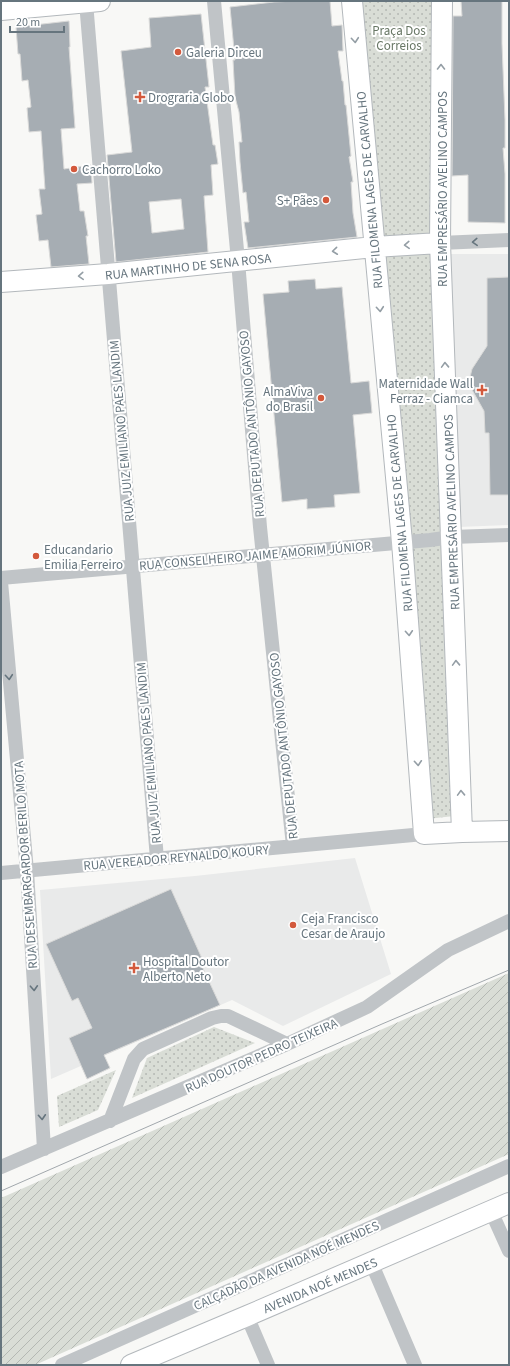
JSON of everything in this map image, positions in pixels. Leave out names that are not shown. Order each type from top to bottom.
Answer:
[{"type":"street","name":"RUA DEPUTADO ANTÔNIO GAYOSO","points":[[214,1],[238,261],[260,527],[294,846]]},
{"type":"street","name":"RUA FILOMENA LAGES DE CARVALHO","points":[[352,1],[402,542],[424,834]]},
{"type":"street","name":"RUA EMPRESÁRIO AVELINO CAMPOS","points":[[442,1],[440,243],[462,832]]},
{"type":"street","points":[[1,10],[93,2]]},
{"type":"street","name":"RUA JUIZ EMILIANO PAES LANDIM","points":[[93,2],[108,274],[157,859]]},
{"type":"street","points":[[440,243],[509,240]]},
{"type":"street","name":"RUA MARTINHO DE SENA ROSA","points":[[1,282],[108,274],[374,247],[440,243]]},
{"type":"street","name":"RUA CONSELHEIRO JAIME AMORIM JÚNIOR","points":[[1,578],[452,537],[509,535]]},
{"type":"street","name":"RUA DESEMBARGARDOR BERILO MOTA","points":[[1,582],[27,871],[44,1149]]},
{"type":"street","points":[[424,834],[509,831]]},
{"type":"street","name":"RUA VEREADOR REYNALDO KOURY","points":[[1,873],[424,834]]},
{"type":"street","name":"RUA DOUTOR PEDRO TEIXEIRA","points":[[1,1167],[287,1044],[367,1007],[448,950],[509,920]]},
{"type":"street","points":[[110,1121],[134,1059],[138,1053],[143,1049],[212,1018],[228,1016],[287,1044]]},
{"type":"street","name":"CALÇADÃO DA AVENIDA NOÉ MENDES","points":[[62,1365],[509,1166]]},
{"type":"street","points":[[500,1207],[509,1251]]},
{"type":"street","name":"AVENIDA NOÉ MENDES","points":[[131,1365],[500,1207]]},
{"type":"street","points":[[371,1262],[415,1365]]},
{"type":"street","points":[[247,1316],[268,1365]]},
{"type":"shaded area","name":"Maternidade Wall Ferraz - Ciamca","points":[[451,254],[509,254],[509,525],[458,527]]},
{"type":"shaded area","points":[[355,858],[391,974],[283,1026],[232,1000],[51,1079],[40,890],[195,876]]},
{"type":"green space","name":"Praça Dos Correios","points":[[359,1],[434,1],[454,816],[427,819]]},
{"type":"green space","points":[[509,973],[509,1154],[35,1365],[1,1365],[1,1198]]},
{"type":"green space","points":[[214,1027],[255,1043],[132,1098],[147,1058]]},
{"type":"green space","points":[[116,1070],[98,1110],[59,1127],[57,1096]]},
{"type":"building","points":[[297,1],[330,1],[332,26],[342,25],[343,51],[338,51],[346,105],[351,156],[349,157],[353,182],[351,182],[353,213],[357,237],[248,248],[244,222],[249,222],[246,192],[243,193],[240,162],[239,142],[242,142],[239,112],[235,97],[233,60],[235,60],[230,7]]},
{"type":"building","points":[[461,1],[502,1],[505,120],[505,148],[503,148],[505,174],[505,223],[468,222],[468,175],[452,176],[453,16],[462,16]]},
{"type":"building","points":[[201,14],[209,87],[205,87],[213,145],[215,145],[218,164],[211,165],[213,195],[204,196],[208,252],[116,262],[107,155],[132,152],[121,51],[151,47],[149,18]],"holes":[[[181,199],[184,229],[152,233],[149,202]]]},
{"type":"building","points":[[69,21],[69,47],[75,128],[61,129],[64,169],[91,165],[92,183],[77,184],[80,211],[84,211],[88,236],[86,236],[89,264],[51,267],[48,240],[39,241],[36,215],[42,214],[39,189],[45,189],[41,131],[29,132],[27,108],[31,107],[28,80],[22,81],[16,27]]},
{"type":"building","points":[[509,277],[509,495],[490,495],[489,433],[485,433],[484,411],[471,388],[470,377],[472,369],[487,346],[487,278]]},
{"type":"building","name":"AlmaViva do Brasil","points":[[315,279],[316,289],[342,287],[351,383],[369,381],[372,413],[353,415],[360,493],[334,495],[335,507],[307,509],[307,499],[282,502],[263,294],[289,292],[288,281]]},
{"type":"building","name":"Hospital Doutor Alberto Neto","points":[[171,889],[204,963],[201,964],[220,1005],[104,1055],[110,1068],[87,1079],[69,1038],[92,1028],[78,998],[72,1001],[46,944]]},
{"type":"tram line","points":[[1,1191],[509,970]]},
{"type":"place","name":"Galeria Dirceu","points":[[178,52]]},
{"type":"place","name":"Drograria Globo","points":[[140,97]]},
{"type":"place","name":"Cachorro Loko","points":[[74,169]]},
{"type":"place","name":"S+ Pães","points":[[326,200]]},
{"type":"place","name":"Maternidade Wall Ferraz - Ciamca","points":[[482,390]]},
{"type":"place","name":"AlmaViva do Brasil","points":[[321,398]]},
{"type":"place","name":"Educandario Emilia Ferreiro","points":[[36,556]]},
{"type":"place","name":"Ceja Francisco Cesar de Araujo","points":[[293,925]]},
{"type":"place","name":"Hospital Doutor Alberto Neto","points":[[134,968]]}]
